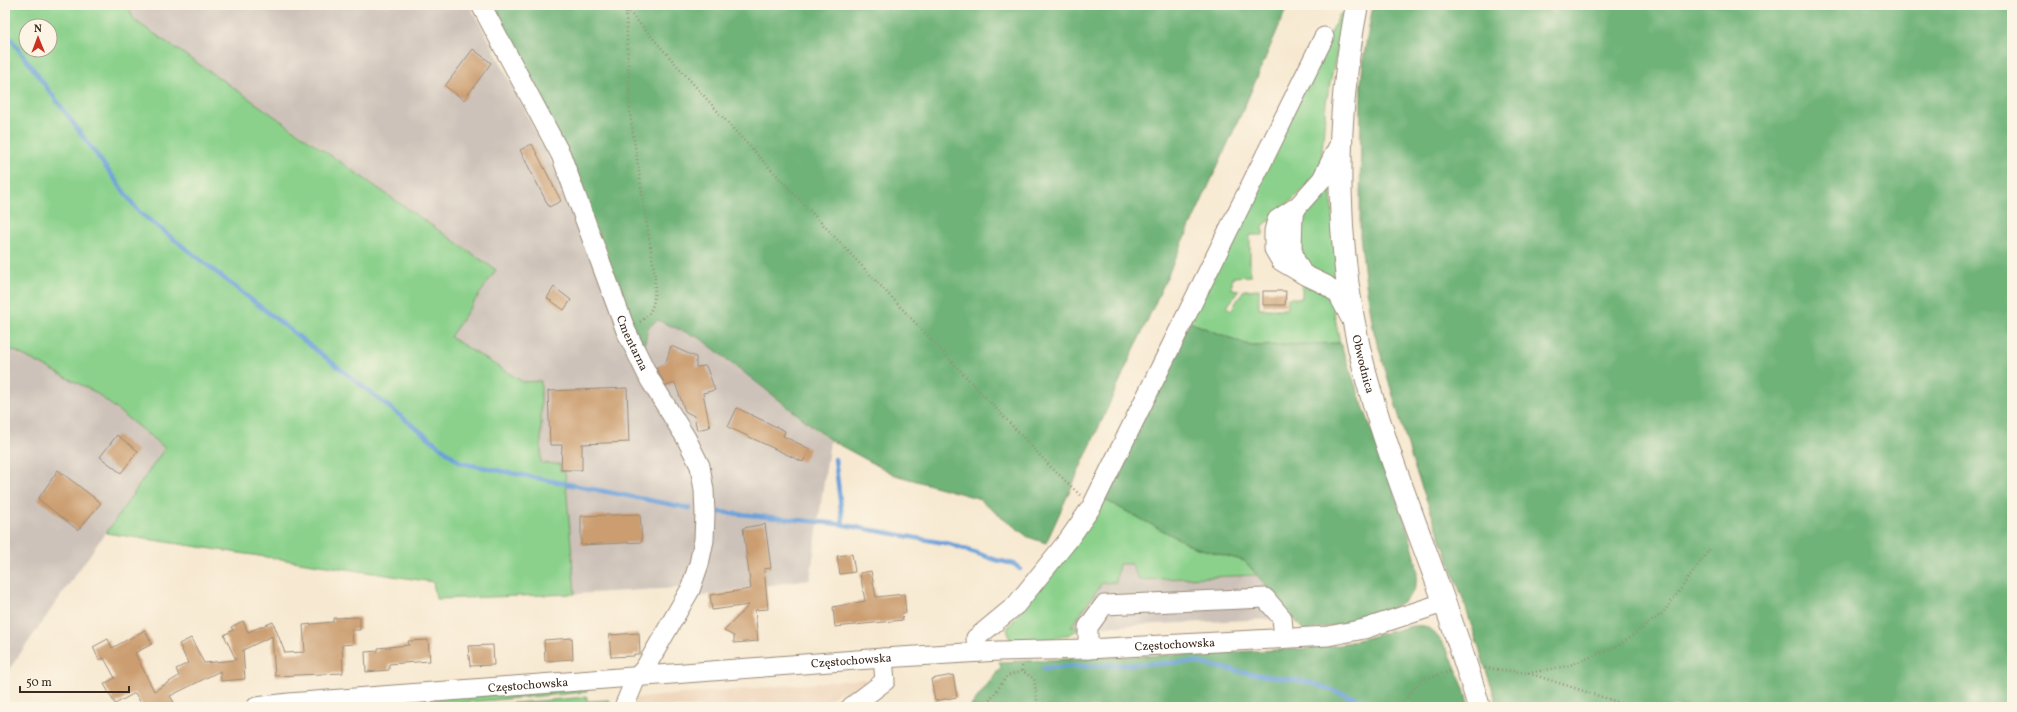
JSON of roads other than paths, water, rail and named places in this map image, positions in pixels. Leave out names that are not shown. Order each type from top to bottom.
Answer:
[{"type":"main road","name":"Obwodnica","points":[[1357,5],[1348,63],[1341,140],[1341,204],[1343,246],[1348,288],[1356,333],[1367,378],[1384,434],[1479,707]]},
{"type":"street","name":"Cmentarna","points":[[481,5],[561,155],[626,331],[650,380],[686,438],[700,466],[704,490],[705,514],[704,540],[699,564],[691,588],[645,668],[636,678],[624,707]]},
{"type":"street","points":[[977,652],[976,638],[1016,605],[1069,539],[1092,506],[1324,37]]},
{"type":"street","points":[[1341,140],[1322,179],[1298,206],[1293,215],[1292,248],[1295,260],[1303,274],[1326,285],[1338,294],[1344,304],[1356,333]]},
{"type":"street","points":[[1088,649],[1088,627],[1104,605],[1265,598],[1282,618],[1284,638]]},
{"type":"street","name":"Częstochowska","points":[[256,707],[332,703],[883,658],[977,652],[1088,649],[1328,636],[1364,629],[1443,603]]},
{"type":"street","points":[[851,707],[885,681],[883,658]]},
{"type":"waterway","points":[[5,31],[139,212],[461,463],[689,508]]},
{"type":"waterway","points":[[835,459],[843,525]]},
{"type":"waterway","points":[[719,512],[839,524],[950,544],[996,560],[1014,564],[1020,569]]},
{"type":"waterway","points":[[1043,668],[1194,662],[1247,673],[1309,682],[1381,707]]},
{"type":"waterway","points":[[1360,707],[1361,699]]}]
